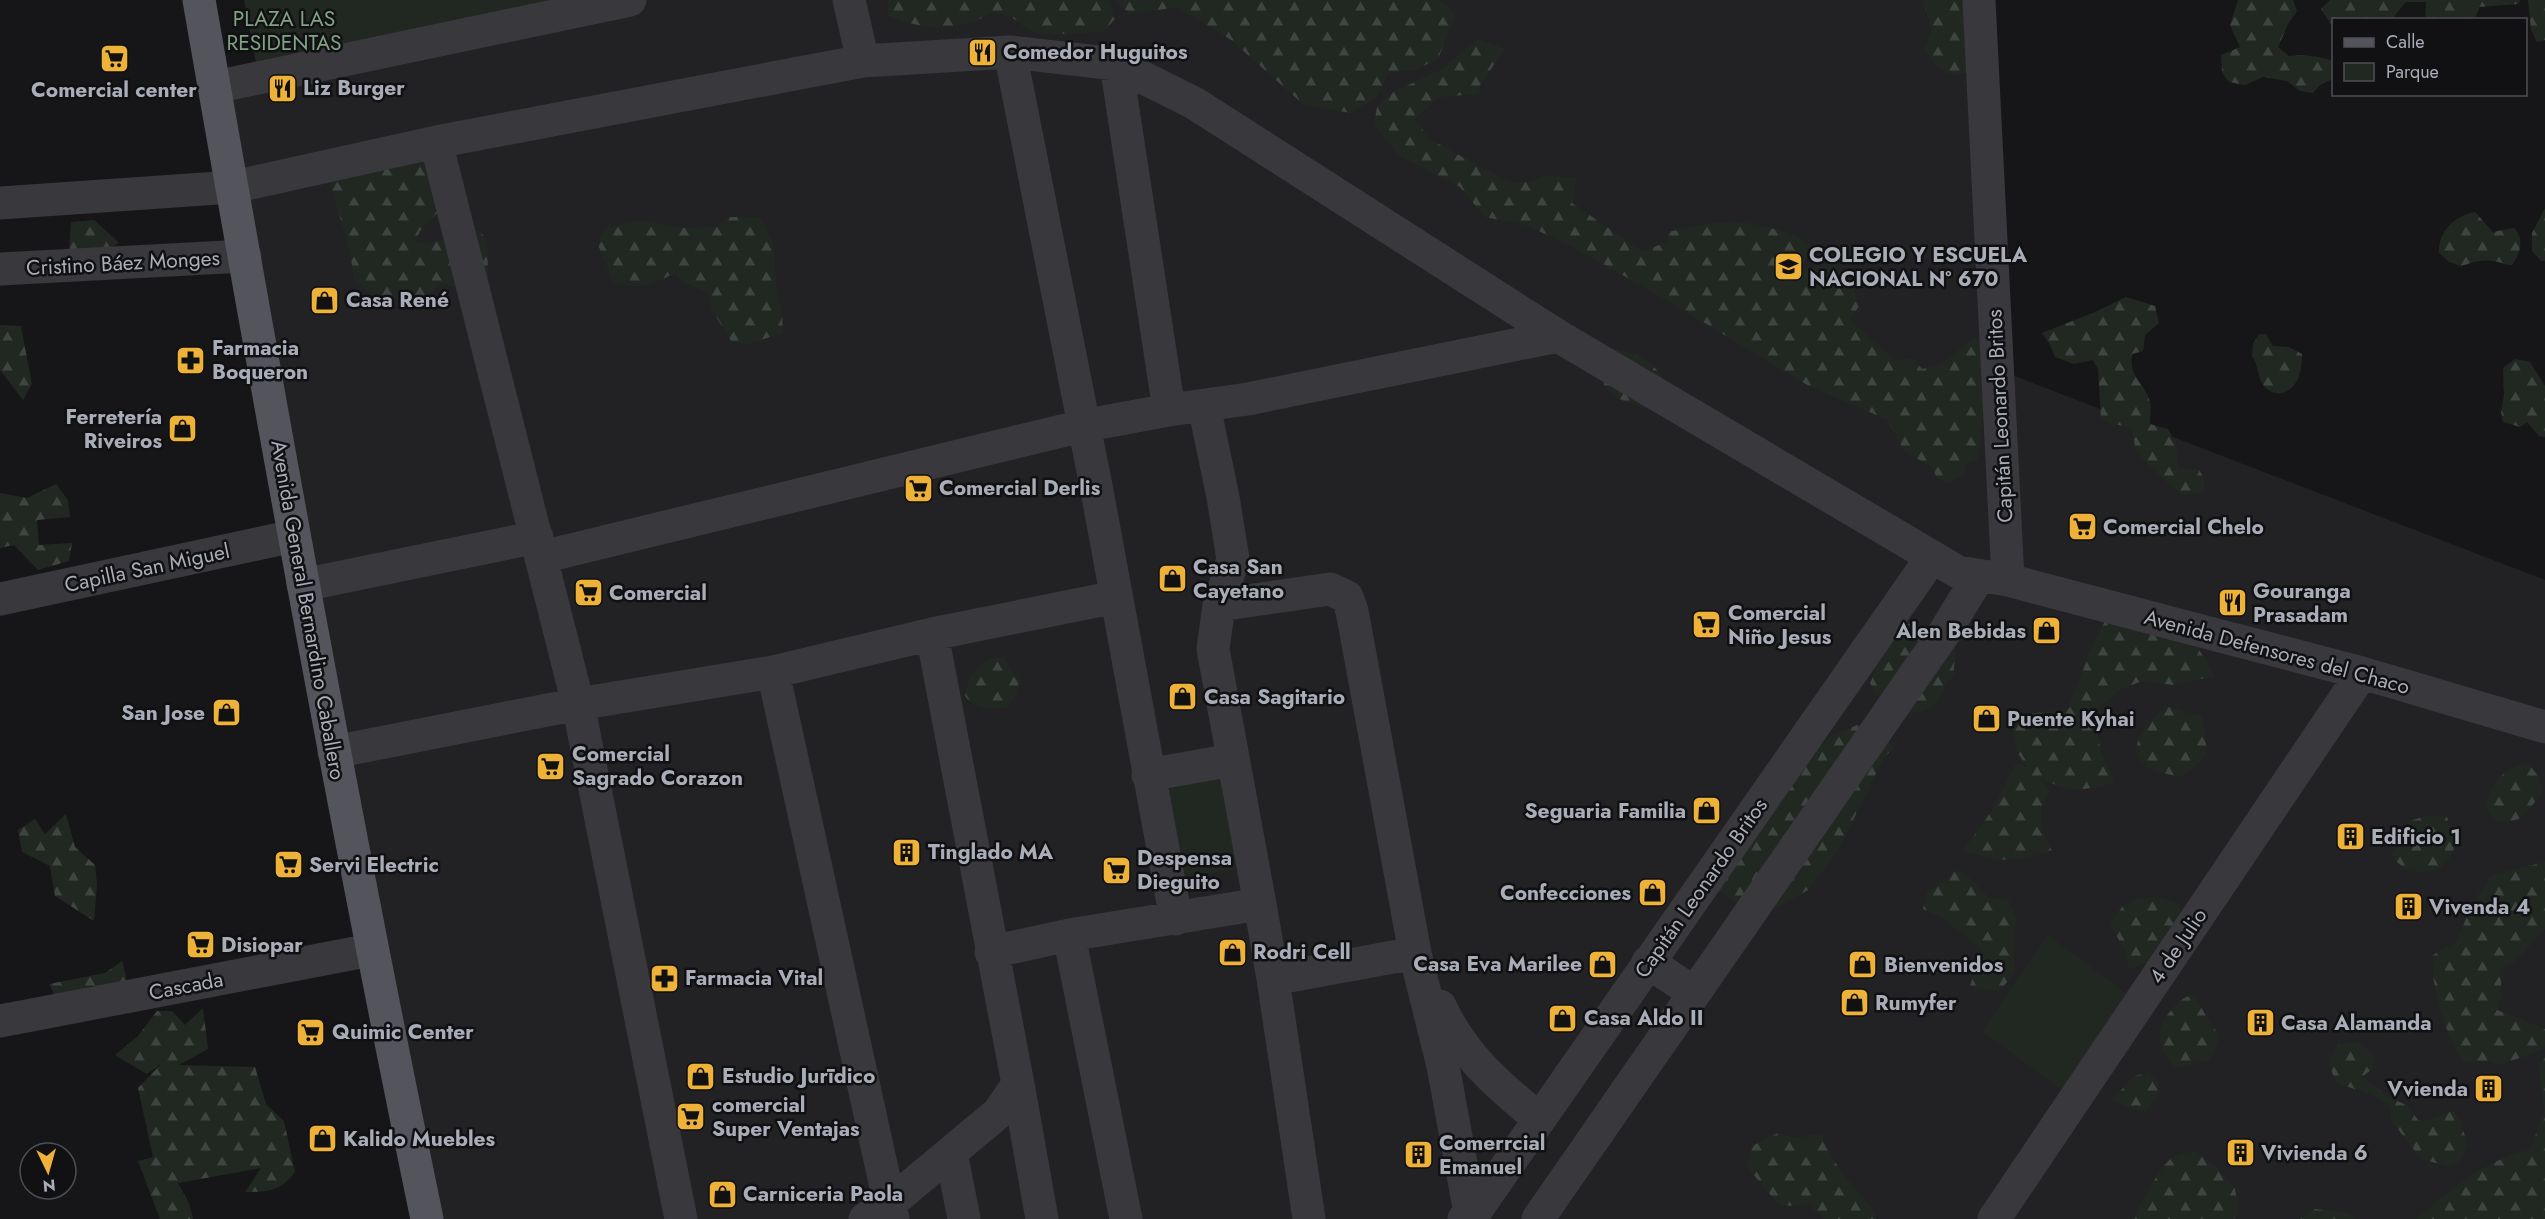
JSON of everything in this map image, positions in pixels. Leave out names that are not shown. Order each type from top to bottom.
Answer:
[{"type":"main road","name":"Avenida General Bernardino Caballero","points":[[199,0],[334,753],[427,1219]]},
{"type":"street","points":[[214,87],[630,0]]},
{"type":"street","points":[[849,0],[863,61]]},
{"type":"street","name":"Capitán Leonardo Britos","points":[[1979,0],[1993,578]]},
{"type":"street","points":[[1010,52],[1176,919]]},
{"type":"street","points":[[0,203],[233,187],[436,142],[863,61],[1010,52],[1116,64],[1169,410]]},
{"type":"street","name":"Avenida Defensores del Chaco","points":[[1116,64],[1194,103],[1558,336],[1958,572],[1993,578],[2362,674],[2545,727]]},
{"type":"street","points":[[436,142],[578,704],[681,1219]]},
{"type":"street","name":"Cristino Báez Monges","points":[[0,269],[245,256]]},
{"type":"street","points":[[303,585],[539,547],[1082,426],[1169,410],[1260,397],[1558,336]]},
{"type":"street","points":[[1204,405],[1220,477],[1233,559],[1219,605],[1213,649],[1273,979],[1309,1219]]},
{"type":"street","name":"Capilla San Miguel","points":[[0,599],[294,536]]},
{"type":"street","name":"Capitán Leonardo Britos","points":[[1469,1219],[1932,557]]},
{"type":"street","points":[[1538,1219],[1944,633],[1993,578]]},
{"type":"street","points":[[1219,605],[1330,589],[1347,597],[1352,610],[1415,953],[1443,1066],[1469,1219]]},
{"type":"street","points":[[334,753],[578,704],[773,672],[932,634],[1116,597]]},
{"type":"street","points":[[932,634],[1042,1219]]},
{"type":"street","points":[[773,672],[882,1214]]},
{"type":"street","name":"4 de Julio","points":[[1994,1219],[2362,674]]},
{"type":"street","points":[[1148,775],[1232,760]]},
{"type":"street","points":[[991,952],[1069,935],[1260,904]]},
{"type":"street","points":[[1069,935],[1126,1219]]},
{"type":"street","name":"Cascada","points":[[0,1021],[372,951]]},
{"type":"street","points":[[1273,979],[1415,953]]},
{"type":"street","points":[[1415,953],[1444,1015],[1469,1056],[1492,1080],[1539,1119]]},
{"type":"street","points":[[1648,962],[1694,993]]},
{"type":"street","points":[[882,1214],[998,1113],[1016,1077]]},
{"type":"street","points":[[951,1152],[964,1219]]},
{"type":"shaded area","points":[[610,0],[1967,0],[1983,364],[2545,580],[2545,1219],[426,1219],[215,87]]},
{"type":"green space","name":"PLAZA LAS RESIDENTAS","points":[[244,0],[591,0],[257,68]]},
{"type":"green space","points":[[888,0],[1108,0],[1115,19],[1103,32],[1067,34],[1034,32],[1000,13],[962,25],[941,27],[909,23],[888,16]]},
{"type":"green space","points":[[1115,0],[1439,0],[1448,6],[1455,16],[1438,59],[1415,70],[1389,72],[1376,98],[1350,113],[1303,104],[1231,40],[1178,7],[1130,14]]},
{"type":"green space","points":[[1923,0],[1979,0],[1983,69],[1949,73],[1943,71],[1931,59],[1924,50],[1932,31]]},
{"type":"green space","points":[[2238,0],[2293,0],[2297,11],[2288,24],[2278,47],[2289,56],[2311,56],[2332,61],[2332,79],[2320,85],[2313,93],[2300,91],[2287,81],[2263,77],[2245,85],[2229,82],[2222,72],[2221,55],[2240,47],[2230,25]]},
{"type":"green space","points":[[2330,0],[2521,0],[2518,4],[2479,7],[2476,18],[2425,18],[2426,2],[2406,2],[2393,18],[2332,18],[2332,26],[2321,9]]},
{"type":"green space","points":[[2528,0],[2545,0],[2545,40],[2537,42],[2531,30]]},
{"type":"green space","points":[[1477,39],[1504,49],[1480,86],[1479,94],[1438,97],[1414,120],[1433,141],[1511,183],[1530,182],[1545,176],[1576,178],[1572,203],[1643,252],[1668,241],[1668,232],[1723,222],[1749,223],[1796,236],[1810,247],[1802,265],[1809,270],[1830,262],[1846,276],[1855,292],[1859,306],[1850,320],[1894,360],[1913,359],[1922,369],[1943,363],[1974,338],[1982,341],[1983,401],[1980,445],[1977,460],[1965,464],[1965,474],[1948,483],[1937,477],[1930,466],[1904,451],[1888,420],[1809,386],[1575,248],[1526,225],[1485,217],[1460,187],[1400,156],[1374,124],[1377,107],[1393,92],[1441,70]]},
{"type":"green space","points":[[426,157],[442,208],[420,231],[415,242],[430,244],[478,230],[487,239],[488,278],[466,288],[441,283],[425,298],[378,299],[354,280],[347,242],[329,180]]},
{"type":"green space","points":[[2545,208],[2545,261],[2541,261],[2532,251],[2532,233]]},
{"type":"green space","points":[[2475,212],[2493,232],[2514,228],[2517,232],[2520,246],[2512,265],[2484,261],[2461,266],[2449,262],[2439,253],[2441,238],[2449,226],[2460,217]]},
{"type":"green space","points":[[728,217],[760,217],[773,244],[777,296],[782,313],[783,333],[747,344],[731,341],[712,310],[707,292],[682,282],[675,273],[646,285],[632,286],[614,282],[598,245],[604,230],[629,222],[645,221],[685,228],[718,227]]},
{"type":"green space","points":[[94,220],[119,243],[68,266],[71,222]]},
{"type":"green space","points":[[2126,297],[2155,306],[2159,323],[2145,335],[2143,351],[2132,354],[2134,374],[2150,402],[2150,424],[2168,429],[2176,445],[2178,469],[2199,470],[2204,478],[2204,491],[2188,495],[2175,489],[2136,452],[2132,428],[2110,423],[2101,418],[2098,369],[2093,360],[2074,364],[2055,357],[2042,333]]},
{"type":"green space","points":[[0,325],[21,326],[32,384],[23,400],[0,370]]},
{"type":"green space","points":[[2260,334],[2266,334],[2273,346],[2289,347],[2302,354],[2296,383],[2287,391],[2274,393],[2262,383],[2252,356],[2253,343]]},
{"type":"green space","points":[[1609,348],[1644,359],[1663,378],[1667,386],[1650,409],[1620,399],[1603,384],[1598,376]]},
{"type":"green space","points":[[2515,359],[2530,362],[2545,386],[2545,437],[2539,436],[2527,422],[2520,427],[2503,422],[2501,412],[2504,395],[2503,368]]},
{"type":"green space","points":[[56,484],[68,500],[70,517],[37,520],[39,545],[72,543],[69,561],[38,570],[14,545],[0,548],[0,493],[27,498]]},
{"type":"green space","points":[[2106,620],[2195,643],[2215,676],[2173,685],[2142,681],[2119,690],[2084,722],[2097,725],[2100,749],[2114,783],[2076,789],[2059,786],[2039,777],[2049,791],[2042,807],[2041,821],[2044,835],[2052,851],[2025,858],[1999,860],[1963,851],[1993,809],[2016,764],[2027,767],[2017,752],[2013,728],[2028,714],[2068,709],[2095,639]]},
{"type":"green space","points":[[1902,624],[1917,624],[1953,638],[1954,675],[1931,708],[1920,712],[1896,714],[1879,699],[1870,683],[1876,669],[1874,658]]},
{"type":"green space","points":[[1003,657],[1019,681],[1016,696],[1006,708],[983,707],[969,701],[965,696],[972,674],[987,661]]},
{"type":"green space","points":[[2166,706],[2202,717],[2206,739],[2205,753],[2197,764],[2179,777],[2151,769],[2140,760],[2137,752],[2137,743],[2146,727]]},
{"type":"green space","points":[[1862,723],[1873,724],[1894,748],[1884,757],[1839,849],[1808,890],[1759,918],[1710,886],[1796,767],[1833,735]]},
{"type":"green space","points":[[2528,764],[2538,775],[2542,793],[2527,812],[2518,819],[2494,820],[2485,806],[2495,783],[2511,769]]},
{"type":"green space","points":[[1221,769],[1243,868],[1186,878],[1166,780]]},
{"type":"green space","points":[[66,814],[75,847],[95,865],[97,884],[94,921],[55,896],[50,866],[22,852],[18,830],[35,819],[45,834]]},
{"type":"green space","points":[[2426,816],[2447,817],[2456,845],[2439,870],[2413,872],[2403,867],[2392,856],[2410,821]]},
{"type":"green space","points":[[2545,862],[2545,929],[2516,960],[2500,970],[2502,994],[2497,1010],[2545,1029],[2545,1047],[2499,1065],[2486,1061],[2463,1062],[2440,1010],[2434,981],[2433,955],[2456,942],[2473,903],[2492,875]]},
{"type":"green space","points":[[1955,871],[1963,872],[1989,898],[2008,900],[2016,918],[2013,941],[2015,972],[1999,992],[1970,986],[1982,949],[1941,917],[1923,909],[1927,891],[1945,881]]},
{"type":"green space","points":[[2138,898],[2161,898],[2178,903],[2184,922],[2149,962],[2129,969],[2125,951],[2110,924],[2122,907]]},
{"type":"green space","points":[[2048,935],[2135,1000],[2070,1096],[1982,1031]]},
{"type":"green space","points":[[122,961],[129,988],[91,986],[56,999],[49,984],[105,973]]},
{"type":"green space","points":[[2194,995],[2220,1035],[2210,1060],[2175,1068],[2164,1052],[2160,1030],[2175,1006],[2183,999]]},
{"type":"green space","points":[[203,1008],[208,1049],[179,1065],[255,1067],[266,1104],[284,1121],[295,1172],[279,1187],[261,1192],[245,1192],[261,1168],[178,1183],[189,1203],[193,1219],[160,1219],[138,1161],[153,1157],[138,1088],[162,1063],[147,1074],[115,1055],[138,1036],[157,1011],[172,1011],[185,1025]]},
{"type":"green space","points":[[2357,1042],[2374,1054],[2372,1069],[2362,1077],[2387,1096],[2408,1106],[2418,1120],[2424,1122],[2452,1111],[2459,1118],[2468,1145],[2462,1159],[2450,1167],[2421,1159],[2391,1120],[2390,1107],[2377,1097],[2337,1083],[2330,1063],[2332,1054],[2339,1044]]},
{"type":"green space","points":[[2545,1055],[2545,1219],[2417,1219],[2469,1177],[2498,1160],[2530,1150],[2544,1111],[2539,1067]]},
{"type":"green space","points":[[2149,1072],[2159,1083],[2157,1097],[2145,1112],[2127,1107],[2113,1099],[2134,1076]]},
{"type":"green space","points":[[1778,1133],[1796,1138],[1821,1134],[1838,1167],[1876,1213],[1875,1219],[1824,1219],[1807,1203],[1795,1206],[1779,1205],[1747,1167],[1752,1146]]},
{"type":"green space","points":[[2195,1151],[2218,1169],[2235,1189],[2239,1212],[2234,1219],[2134,1219],[2150,1186],[2162,1168],[2172,1158]]},
{"type":"green space","points":[[2315,1209],[2348,1213],[2355,1219],[2300,1219]]},
{"type":"place","name":"Comedor Huguitos","points":[[982,52]]},
{"type":"place","name":"Comercial center","points":[[114,59]]},
{"type":"place","name":"Liz Burger","points":[[282,88]]},
{"type":"place","name":"COLEGIO Y ESCUELA NACIONAL N° 670","points":[[1788,267]]},
{"type":"place","name":"Casa René","points":[[325,300]]},
{"type":"place","name":"Farmacia Boqueron","points":[[191,360]]},
{"type":"place","name":"Ferretería Riveiros","points":[[183,429]]},
{"type":"place","name":"Comercial Derlis","points":[[918,488]]},
{"type":"place","name":"Comercial Chelo","points":[[2082,527]]},
{"type":"place","name":"Casa San Cayetano","points":[[1172,579]]},
{"type":"place","name":"Comercial","points":[[588,593]]},
{"type":"place","name":"Gouranga Prasadam","points":[[2232,603]]},
{"type":"place","name":"Comercial Niño Jesus","points":[[1707,625]]},
{"type":"place","name":"Alen Bebidas","points":[[2047,631]]},
{"type":"place","name":"Casa Sagitario","points":[[1183,697]]},
{"type":"place","name":"San Jose","points":[[226,713]]},
{"type":"place","name":"Puente Kyhai","points":[[1986,719]]},
{"type":"place","name":"Comercial Sagrado Corazon","points":[[551,766]]},
{"type":"place","name":"Seguaria Familia","points":[[1707,811]]},
{"type":"place","name":"Edificio 1","points":[[2350,837]]},
{"type":"place","name":"Tinglado MA","points":[[907,852]]},
{"type":"place","name":"Servi Electric","points":[[288,865]]},
{"type":"place","name":"Despensa Dieguito","points":[[1116,870]]},
{"type":"place","name":"Confecciones","points":[[1652,893]]},
{"type":"place","name":"Vivenda 4","points":[[2408,907]]},
{"type":"place","name":"Disiopar","points":[[200,945]]},
{"type":"place","name":"Rodri Cell","points":[[1232,952]]},
{"type":"place","name":"Casa Eva Marilee","points":[[1603,964]]},
{"type":"place","name":"Bienvenidos","points":[[1863,965]]},
{"type":"place","name":"Farmacia Vital","points":[[664,978]]},
{"type":"place","name":"Rumyfer","points":[[1854,1003]]},
{"type":"place","name":"Casa Aldo II","points":[[1563,1018]]},
{"type":"place","name":"Casa Alamanda","points":[[2260,1023]]},
{"type":"place","name":"Quimic Center","points":[[311,1032]]},
{"type":"place","name":"Estudio Jurīdico","points":[[701,1076]]},
{"type":"place","name":"Vvienda","points":[[2489,1089]]},
{"type":"place","name":"comercial Super Ventajas","points":[[691,1117]]},
{"type":"place","name":"Kalido Muebles","points":[[322,1139]]},
{"type":"place","name":"Vivienda 6","points":[[2240,1153]]},
{"type":"place","name":"Comerrcial Emanuel","points":[[1418,1155]]},
{"type":"place","name":"Carniceria Paola","points":[[722,1194]]}]
